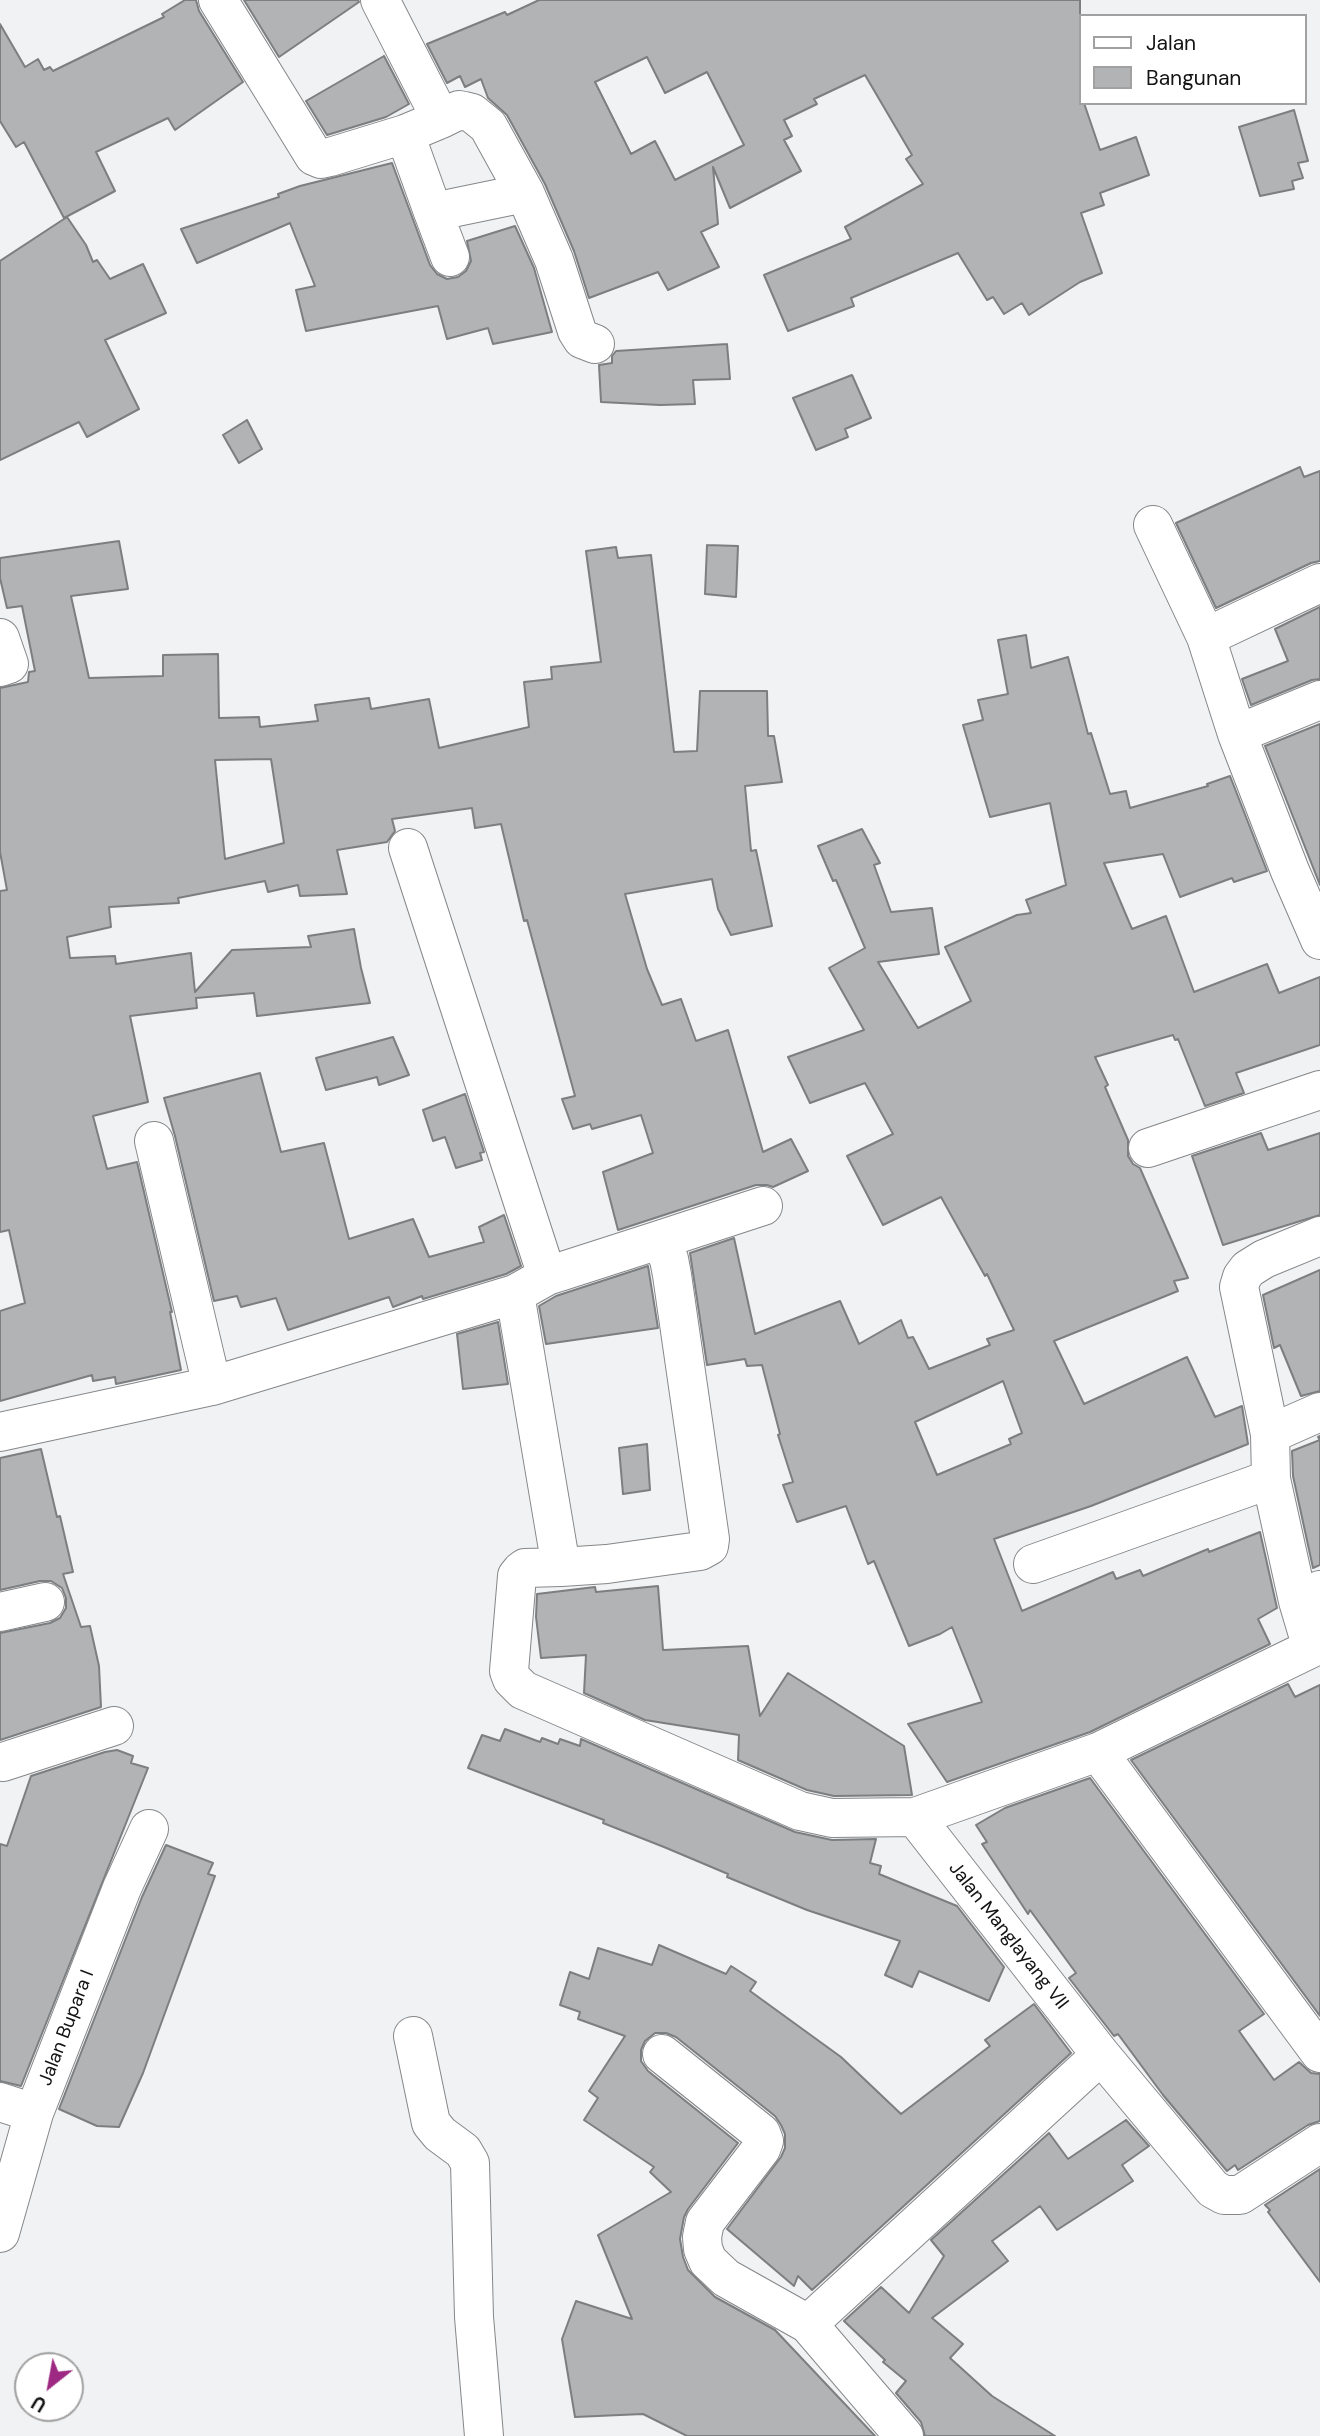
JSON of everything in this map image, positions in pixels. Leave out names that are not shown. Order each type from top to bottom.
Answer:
[{"type":"street","points":[[218,0],[314,156],[321,159],[330,157],[405,134],[459,110],[472,113],[488,126],[525,193],[554,260],[577,331],[582,339],[595,344]]},
{"type":"street","points":[[380,0],[442,119]]},
{"type":"street","points":[[405,134],[450,257]]},
{"type":"street","points":[[433,212],[525,193]]},
{"type":"street","points":[[1153,525],[1206,637],[1237,734],[1320,940]]},
{"type":"street","points":[[1206,637],[1320,583]]},
{"type":"street","points":[[0,638],[9,664],[0,667]]},
{"type":"street","points":[[1237,734],[1320,699]]},
{"type":"street","points":[[408,848],[547,1276]]},
{"type":"street","points":[[1148,1149],[1320,1090]]},
{"type":"street","points":[[154,1141],[212,1386]]},
{"type":"street","points":[[0,1432],[212,1386],[514,1294],[547,1276],[763,1206]]},
{"type":"street","points":[[659,1240],[669,1259],[672,1275],[709,1546],[700,1551],[607,1564],[525,1568],[517,1576],[509,1671],[512,1679],[523,1690],[688,1764],[817,1817],[915,1817],[1098,1752],[1316,1651],[1309,1595],[1271,1479],[1270,1434],[1239,1287],[1248,1269],[1264,1259],[1320,1236]]},
{"type":"street","points":[[514,1294],[561,1567]]},
{"type":"street","points":[[1270,1434],[1320,1412]]},
{"type":"street","points":[[1032,1564],[1271,1479]]},
{"type":"street","points":[[0,1612],[46,1602]]},
{"type":"street","points":[[1,1765],[114,1726]]},
{"type":"street","points":[[1098,1752],[1320,2053]]},
{"type":"street","name":"Jalan Manglayang VII","points":[[915,1817],[1101,2055],[1213,2189],[1224,2195],[1240,2195],[1320,2143]]},
{"type":"street","name":"Jalan Bupara I","points":[[0,2233],[17,2108],[149,1829]]},
{"type":"street","points":[[413,2036],[431,2123],[440,2134],[463,2151],[470,2163],[474,2317],[484,2436]]},
{"type":"street","points":[[662,2054],[761,2133],[764,2141],[756,2157],[705,2222],[702,2237],[708,2261],[726,2278],[808,2324],[904,2436]]},
{"type":"street","points":[[808,2324],[1101,2055]]},
{"type":"building","points":[[185,0],[196,0],[199,11],[243,82],[175,130],[168,118],[96,152],[115,191],[64,218],[24,142],[16,147],[0,121],[0,24],[25,67],[38,59],[44,70],[50,67],[53,71],[164,17],[162,14]]},
{"type":"building","points":[[244,0],[358,0],[359,2],[279,57]]},
{"type":"building","points":[[539,0],[1080,0],[1078,105],[1085,105],[1100,150],[1136,137],[1149,175],[1100,193],[1104,205],[1081,213],[1102,273],[1080,282],[1029,315],[1022,303],[1004,314],[993,297],[987,300],[958,253],[851,298],[854,306],[788,331],[764,275],[851,239],[845,227],[923,184],[906,159],[912,155],[865,75],[814,99],[817,104],[784,120],[792,136],[784,140],[801,171],[730,208],[713,167],[718,224],[701,232],[719,267],[668,290],[658,272],[589,298],[574,251],[545,184],[507,115],[488,98],[481,79],[465,87],[460,76],[447,83],[427,44],[505,12],[507,15]],"holes":[[[647,57],[665,93],[707,72],[744,145],[675,180],[655,141],[631,154],[595,82]]]},
{"type":"building","points":[[384,56],[409,104],[386,117],[327,135],[306,101]]},
{"type":"building","points":[[1294,110],[1308,161],[1298,163],[1303,178],[1292,181],[1294,189],[1260,196],[1239,127]]},
{"type":"building","points":[[392,163],[430,265],[437,274],[447,279],[458,277],[466,271],[471,261],[467,241],[515,226],[534,268],[552,332],[493,344],[488,328],[447,339],[438,306],[306,331],[296,290],[315,286],[290,223],[197,263],[181,229],[279,197],[278,194],[300,186]]},
{"type":"building","points":[[67,217],[86,245],[93,262],[97,260],[110,279],[143,264],[166,313],[105,340],[139,409],[87,437],[79,422],[0,460],[0,261]]},
{"type":"building","points":[[727,344],[730,379],[693,380],[695,404],[601,402],[599,365],[612,363],[612,356],[616,351]]},
{"type":"building","points":[[852,375],[871,418],[845,429],[848,437],[816,450],[793,398]]},
{"type":"building","points":[[247,420],[262,449],[239,463],[223,435]]},
{"type":"building","points":[[1300,467],[1304,477],[1320,471],[1320,561],[1216,608],[1176,523]]},
{"type":"building","points":[[119,541],[128,589],[71,596],[89,678],[163,676],[163,655],[218,654],[219,718],[259,717],[260,727],[318,721],[315,705],[369,698],[371,709],[429,699],[439,748],[529,727],[524,682],[552,679],[551,667],[601,662],[586,551],[616,547],[618,558],[651,555],[674,752],[697,751],[700,691],[767,691],[768,736],[774,736],[782,782],[745,786],[751,851],[756,850],[772,926],[731,935],[718,909],[712,879],[625,894],[647,969],[662,1005],[681,999],[696,1041],[728,1030],[763,1152],[791,1139],[808,1171],[773,1187],[756,1185],[618,1230],[603,1172],[653,1153],[641,1115],[592,1129],[590,1124],[573,1129],[562,1099],[575,1096],[527,920],[524,921],[501,824],[475,828],[472,808],[392,819],[395,831],[387,842],[337,850],[347,894],[300,896],[298,885],[268,892],[265,881],[178,898],[179,903],[109,907],[111,927],[67,937],[70,958],[115,956],[116,964],[191,953],[195,992],[232,950],[311,947],[308,936],[354,929],[370,1003],[257,1016],[254,993],[196,998],[197,1008],[130,1016],[148,1102],[93,1116],[107,1169],[137,1162],[172,1312],[181,1370],[116,1384],[115,1377],[93,1381],[92,1375],[0,1401],[0,1311],[25,1303],[9,1230],[0,1232],[0,891],[7,890],[0,852],[0,688],[28,682],[29,672],[35,671],[22,606],[7,608],[0,578],[0,558]],"holes":[[[271,759],[284,843],[225,859],[215,760]]]},
{"type":"building","points":[[707,545],[738,546],[736,597],[705,594]]},
{"type":"building","points":[[1320,607],[1320,679],[1251,705],[1242,679],[1288,661],[1275,629]]},
{"type":"building","points":[[1026,635],[1031,668],[1068,657],[1088,734],[1091,733],[1110,794],[1126,791],[1130,808],[1208,786],[1207,784],[1230,776],[1267,871],[1234,882],[1232,878],[1180,897],[1163,854],[1104,863],[1132,929],[1166,916],[1194,992],[1267,964],[1279,993],[1320,977],[1320,1045],[1236,1073],[1244,1093],[1205,1106],[1178,1039],[1175,1040],[1173,1035],[1095,1057],[1128,1140],[1128,1156],[1133,1164],[1140,1168],[1188,1278],[1174,1281],[1178,1291],[1054,1341],[1084,1404],[1187,1357],[1215,1417],[1242,1406],[1248,1444],[1091,1506],[994,1539],[1022,1611],[1113,1572],[1116,1579],[1140,1570],[1143,1576],[1208,1549],[1209,1552],[1260,1532],[1277,1608],[1258,1619],[1270,1644],[1090,1732],[947,1782],[908,1724],[982,1702],[952,1627],[909,1646],[874,1561],[868,1564],[846,1506],[797,1522],[783,1485],[793,1482],[778,1435],[780,1434],[762,1365],[747,1366],[745,1359],[707,1365],[690,1253],[734,1238],[755,1334],[840,1301],[859,1344],[901,1320],[908,1338],[913,1337],[929,1369],[990,1345],[987,1339],[1014,1330],[987,1274],[985,1276],[941,1197],[883,1225],[847,1156],[893,1134],[865,1083],[810,1103],[788,1057],[864,1030],[829,968],[865,948],[836,880],[833,881],[818,846],[862,829],[880,863],[874,865],[891,912],[932,908],[939,954],[878,962],[918,1028],[971,1001],[945,947],[1017,915],[1031,913],[1026,900],[1066,885],[1050,803],[990,817],[963,725],[983,720],[978,700],[1008,694],[998,640]],"holes":[[[1003,1381],[1022,1433],[1009,1439],[1011,1444],[937,1475],[915,1422]]]},
{"type":"building","points":[[1320,724],[1320,885],[1265,746]]},
{"type":"building","points":[[393,1037],[409,1075],[379,1085],[377,1077],[326,1090],[316,1058]]},
{"type":"building","points":[[260,1073],[281,1152],[324,1143],[349,1239],[413,1219],[429,1257],[484,1242],[479,1227],[504,1215],[521,1266],[506,1274],[423,1299],[422,1296],[393,1307],[389,1297],[288,1330],[276,1298],[241,1307],[237,1296],[214,1301],[164,1098]]},
{"type":"building","points":[[465,1094],[484,1152],[480,1153],[482,1160],[456,1168],[445,1137],[433,1141],[423,1110]]},
{"type":"building","points":[[1261,1133],[1268,1150],[1320,1133],[1320,1215],[1223,1245],[1192,1156]]},
{"type":"building","points":[[648,1266],[658,1328],[546,1344],[539,1306],[556,1296]]},
{"type":"building","points":[[1320,1270],[1320,1391],[1301,1396],[1280,1345],[1274,1348],[1263,1295]]},
{"type":"building","points":[[498,1322],[508,1384],[463,1389],[457,1334]]},
{"type":"building","points":[[1320,1440],[1320,1565],[1313,1568],[1293,1476],[1292,1451]]},
{"type":"building","points":[[647,1444],[650,1490],[623,1494],[619,1448]]},
{"type":"building","points":[[41,1449],[73,1572],[63,1574],[81,1627],[90,1626],[99,1666],[101,1707],[0,1740],[0,1633],[50,1623],[60,1618],[66,1608],[62,1588],[51,1581],[0,1590],[0,1458]]},
{"type":"building","points":[[658,1586],[663,1650],[748,1646],[760,1716],[788,1673],[904,1746],[912,1795],[834,1796],[807,1790],[738,1760],[739,1735],[645,1720],[584,1693],[586,1655],[541,1658],[536,1617],[537,1594],[595,1587],[596,1592]]},
{"type":"building","points":[[1288,1684],[1295,1697],[1320,1685],[1320,2016],[1131,1760]]},
{"type":"building","points":[[505,1729],[540,1742],[542,1738],[558,1744],[560,1739],[580,1746],[581,1739],[795,1832],[832,1840],[876,1839],[870,1863],[881,1866],[879,1874],[957,1906],[1004,1967],[989,2001],[919,1971],[912,1987],[885,1975],[900,1941],[807,1910],[727,1877],[728,1874],[603,1823],[604,1820],[468,1768],[482,1735],[500,1741]]},
{"type":"building","points":[[117,1750],[133,1756],[131,1763],[148,1768],[21,2086],[0,2081],[0,1844],[7,1846],[31,1776]]},
{"type":"building","points":[[1090,1778],[1264,2014],[1239,2031],[1274,2080],[1299,2062],[1311,2073],[1320,2074],[1320,2121],[1308,2125],[1238,2170],[1235,2165],[1227,2171],[1163,2095],[1118,2034],[1114,2036],[1069,1978],[1076,1973],[1030,1910],[1028,1914],[982,1844],[987,1842],[976,1825],[1005,1808]]},
{"type":"building","points":[[166,1845],[213,1863],[208,1874],[215,1876],[143,2073],[119,2127],[97,2126],[59,2109],[142,1897]]},
{"type":"building","points":[[659,1945],[726,1974],[731,1966],[756,1982],[750,1991],[841,2057],[901,2114],[990,2046],[985,2040],[1034,2004],[1071,2053],[812,2290],[798,2276],[794,2286],[727,2229],[785,2148],[785,2134],[775,2116],[676,2037],[655,2033],[645,2041],[641,2050],[641,2061],[648,2071],[738,2143],[684,2217],[680,2239],[688,2270],[715,2297],[775,2330],[875,2436],[687,2436],[643,2414],[575,2417],[562,2339],[576,2301],[632,2319],[598,2235],[671,2192],[650,2172],[654,2167],[584,2120],[598,2098],[589,2091],[625,2036],[578,2019],[580,2012],[560,2005],[570,1972],[589,1979],[598,1948],[652,1965]]},
{"type":"building","points":[[1126,2120],[1149,2146],[1122,2165],[1133,2181],[1057,2230],[1040,2206],[992,2241],[1008,2261],[932,2318],[963,2344],[950,2358],[992,2396],[1055,2436],[925,2436],[921,2422],[896,2393],[906,2381],[883,2362],[885,2360],[844,2321],[881,2287],[909,2313],[944,2256],[931,2240],[1049,2133],[1068,2159]]},
{"type":"building","points":[[1320,2169],[1320,2282],[1265,2205]]}]
